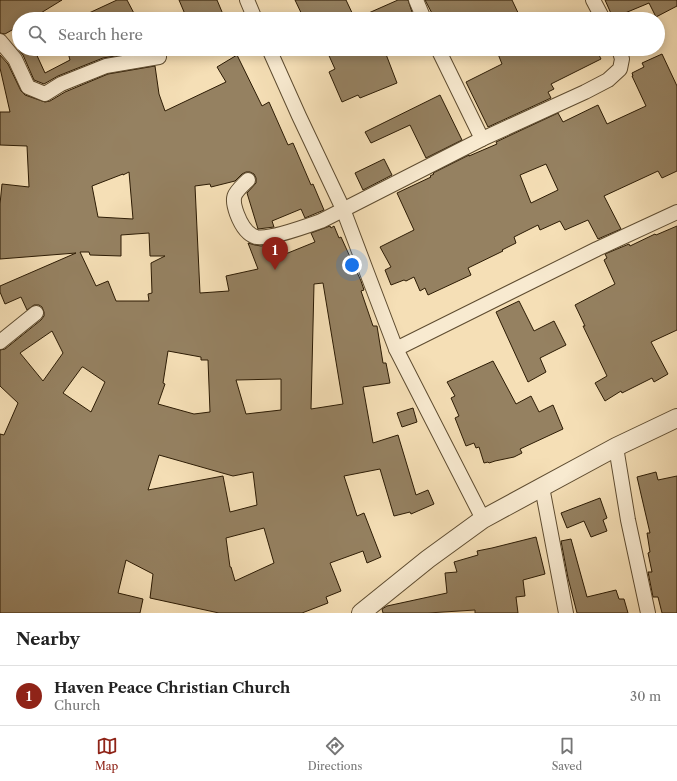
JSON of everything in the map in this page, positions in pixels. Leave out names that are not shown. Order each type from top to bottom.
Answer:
[{"type":"street","points":[[247,0],[252,12]]},
{"type":"street","points":[[416,0],[421,12]]},
{"type":"street","points":[[593,0],[599,12]]},
{"type":"street","points":[[0,41],[12,55]]},
{"type":"street","points":[[12,56],[28,87],[45,94],[61,84],[106,66],[159,57]]},
{"type":"street","points":[[272,56],[343,208],[396,349],[483,519]]},
{"type":"street","points":[[441,56],[482,139]]},
{"type":"street","points":[[248,180],[236,192],[233,199],[238,218],[247,231],[255,237],[260,237],[300,228],[321,221],[343,208],[482,139],[608,80],[620,69],[622,59],[621,56]]},
{"type":"street","points":[[396,349],[597,249],[677,212]]},
{"type":"street","points":[[0,342],[36,313]]},
{"type":"street","points":[[361,613],[428,559],[483,519],[616,447],[677,418]]},
{"type":"street","points":[[616,447],[628,520],[648,613]]},
{"type":"street","points":[[542,486],[566,613]]},
{"type":"building","points":[[0,0],[62,0],[42,12],[12,12],[12,30],[5,34],[0,33]]},
{"type":"building","points":[[117,0],[127,0],[133,12],[91,12]]},
{"type":"building","points":[[179,0],[217,0],[222,12],[184,12]]},
{"type":"building","points":[[295,0],[346,0],[352,12],[301,12]]},
{"type":"building","points":[[398,0],[408,0],[412,12],[371,12]]},
{"type":"building","points":[[425,0],[512,0],[518,12],[431,12]]},
{"type":"building","points":[[605,0],[677,0],[677,6],[665,12],[654,12],[649,3],[627,12],[610,12]]},
{"type":"building","points":[[0,55],[8,64],[21,91],[25,95],[45,102],[108,74],[155,66],[159,94],[165,111],[226,82],[217,67],[237,56],[262,106],[269,102],[288,145],[293,143],[311,185],[313,184],[324,210],[305,218],[301,209],[272,221],[274,227],[258,229],[247,193],[256,183],[254,174],[246,172],[235,181],[211,187],[210,184],[195,186],[200,293],[229,291],[226,276],[258,269],[248,243],[261,246],[279,243],[283,255],[315,242],[311,233],[334,226],[339,238],[341,237],[361,281],[364,290],[361,291],[373,326],[377,326],[383,363],[386,363],[390,383],[363,387],[373,443],[398,435],[416,495],[428,490],[434,504],[411,514],[410,512],[394,516],[380,469],[344,476],[357,516],[364,513],[381,557],[367,563],[363,551],[330,563],[341,591],[326,597],[328,603],[302,613],[219,613],[150,598],[153,574],[126,560],[118,593],[143,599],[140,613],[0,613],[0,434],[4,435],[18,403],[0,386],[0,350],[5,349],[41,320],[44,316],[44,312],[42,307],[39,305],[34,305],[27,310],[21,297],[5,304],[0,292],[0,286],[76,253],[0,259],[0,204],[2,184],[29,187],[27,146],[0,145],[0,112],[10,112],[0,68]],"holes":[[[129,172],[133,219],[98,217],[92,186]],[[149,233],[150,256],[165,256],[151,263],[152,293],[148,294],[149,301],[116,301],[108,281],[96,286],[80,252],[89,252],[90,255],[121,256],[121,235]],[[323,283],[343,404],[311,409],[314,284]],[[52,331],[63,353],[43,381],[20,353]],[[168,351],[201,357],[201,360],[208,360],[210,412],[194,414],[158,404],[165,384],[163,383]],[[82,367],[105,382],[91,412],[63,393]],[[281,379],[281,410],[246,414],[236,380]],[[159,455],[233,476],[253,472],[257,505],[230,512],[223,476],[148,490]],[[264,528],[274,563],[235,581],[230,567],[226,538]]]},
{"type":"building","points":[[23,56],[37,56],[45,73],[70,60],[69,56],[115,56],[103,58],[58,76],[44,84],[34,80]]},
{"type":"building","points":[[329,56],[387,56],[397,83],[360,98],[358,95],[342,102],[329,72],[335,69]]},
{"type":"building","points":[[499,56],[600,56],[601,59],[551,84],[554,89],[548,92],[551,98],[488,127],[466,82],[502,64]]},
{"type":"building","points":[[658,56],[663,56],[677,86],[677,171],[662,178],[658,171],[604,196],[621,229],[598,239],[588,220],[565,230],[560,221],[540,230],[538,225],[514,237],[516,243],[502,250],[503,251],[468,268],[471,275],[428,295],[425,288],[420,291],[414,277],[391,285],[385,270],[391,267],[380,247],[414,230],[397,193],[431,177],[430,176],[434,174],[433,173],[469,155],[497,144],[496,142],[558,113],[563,122],[598,105],[607,124],[646,106],[632,76],[632,73],[644,67],[642,63]],"holes":[[[546,164],[558,190],[531,203],[520,175]]]},
{"type":"building","points":[[440,95],[462,140],[426,158],[410,125],[371,143],[365,132]]},
{"type":"building","points":[[384,159],[392,175],[363,190],[355,173]]},
{"type":"building","points":[[677,226],[677,330],[651,342],[668,374],[654,382],[652,378],[622,393],[621,391],[605,401],[595,383],[607,376],[583,326],[585,326],[575,305],[615,284],[604,260],[607,258],[605,254],[629,244],[630,246],[655,234],[656,235]]},
{"type":"building","points":[[519,301],[534,331],[554,321],[566,345],[540,358],[546,372],[528,382],[496,312]]},
{"type":"building","points":[[493,361],[516,404],[531,396],[539,412],[553,405],[563,429],[520,449],[522,453],[514,457],[484,463],[479,447],[476,448],[474,443],[466,446],[455,418],[459,416],[451,398],[455,396],[447,382]]},
{"type":"building","points":[[413,408],[417,422],[402,427],[397,413]]},
{"type":"building","points":[[656,472],[658,480],[677,476],[677,613],[662,613],[658,597],[653,597],[648,572],[652,572],[648,553],[650,552],[647,533],[650,533],[637,477]]},
{"type":"building","points":[[600,498],[607,518],[603,520],[607,531],[591,537],[584,521],[567,528],[561,513]]},
{"type":"building","points":[[536,537],[545,574],[523,580],[525,596],[516,597],[518,613],[475,613],[475,610],[428,613],[383,613],[382,609],[387,606],[447,593],[445,573],[457,572],[454,562],[478,555],[477,551]]},
{"type":"building","points":[[571,539],[587,597],[616,590],[619,599],[624,599],[628,613],[577,613],[561,541]]},
{"type":"place","name":"Haven Peace Christian Church","points":[[275,270]]}]
